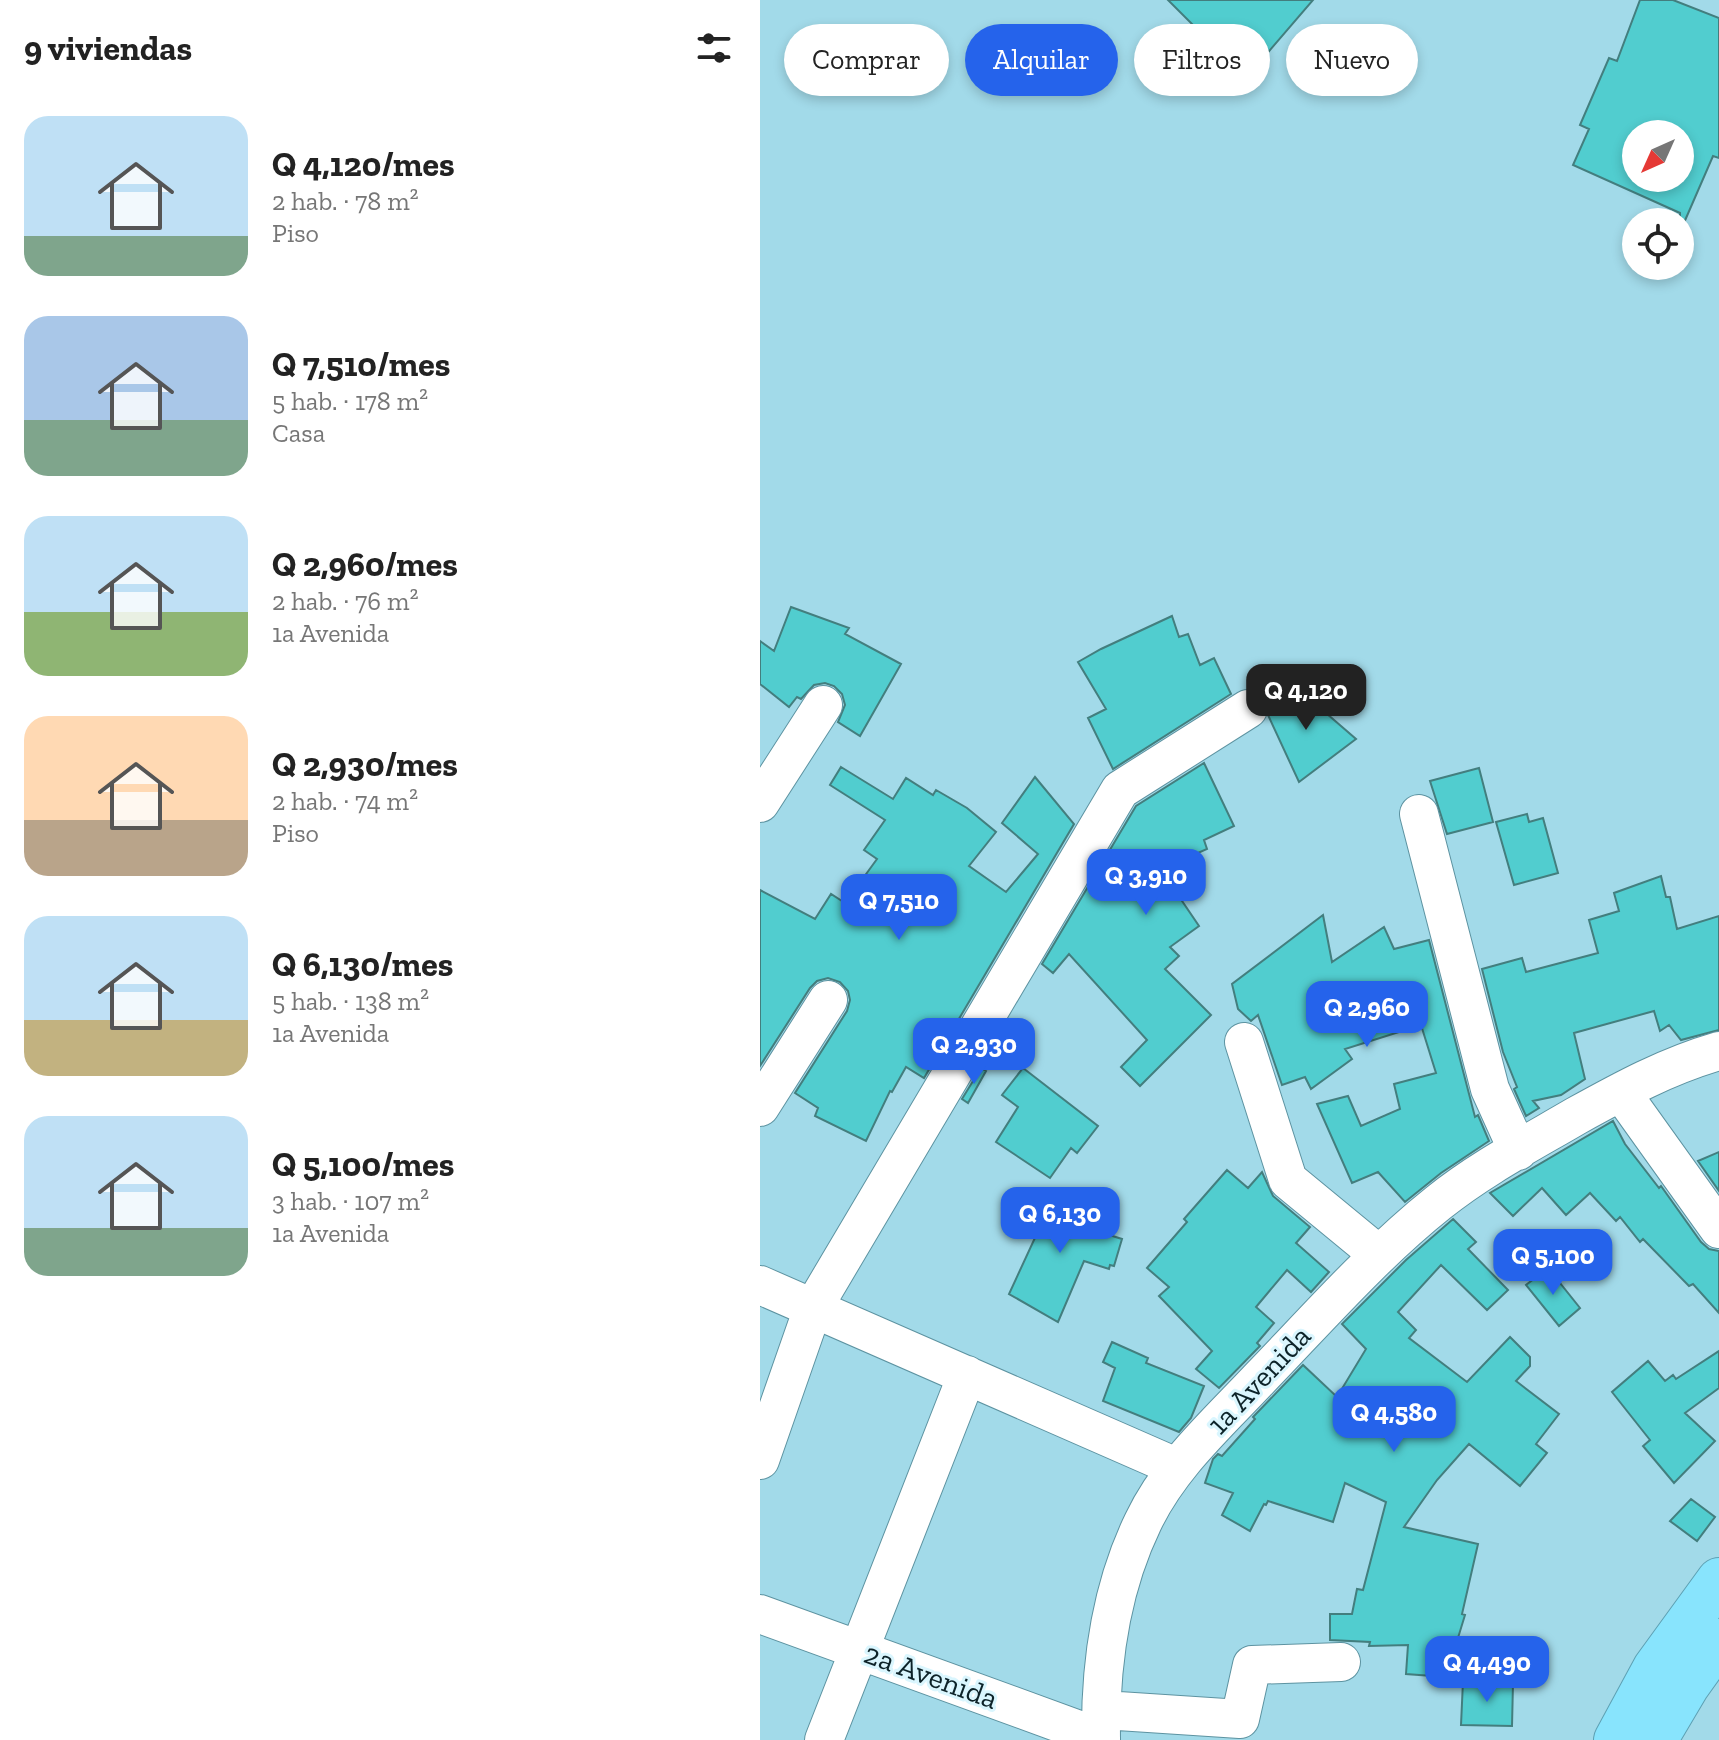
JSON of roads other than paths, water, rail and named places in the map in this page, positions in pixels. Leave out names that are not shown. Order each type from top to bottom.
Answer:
[{"type":"highway","points":[[1616,1740],[1655,1668],[1719,1580]]},
{"type":"highway","points":[[1655,1740],[1687,1686],[1719,1641]]},
{"type":"street","points":[[760,803],[823,705]]},
{"type":"street","points":[[760,1460],[813,1308],[1120,790],[1248,709]]},
{"type":"street","points":[[1419,814],[1490,1089],[1518,1151]]},
{"type":"street","points":[[760,1107],[828,1000]]},
{"type":"street","points":[[1244,1042],[1288,1180],[1379,1255]]},
{"type":"street","name":"1a Avenida","points":[[1102,1729],[1107,1634],[1120,1579],[1143,1521],[1176,1467],[1379,1255],[1439,1202],[1518,1151],[1621,1092],[1679,1063],[1719,1051]]},
{"type":"street","points":[[1621,1092],[1719,1229]]},
{"type":"street","points":[[760,1285],[1176,1467]]},
{"type":"street","points":[[824,1740],[967,1375]]},
{"type":"street","name":"2a Avenida","points":[[760,1614],[859,1650],[1102,1729],[1240,1719],[1252,1665],[1341,1662]]}]
